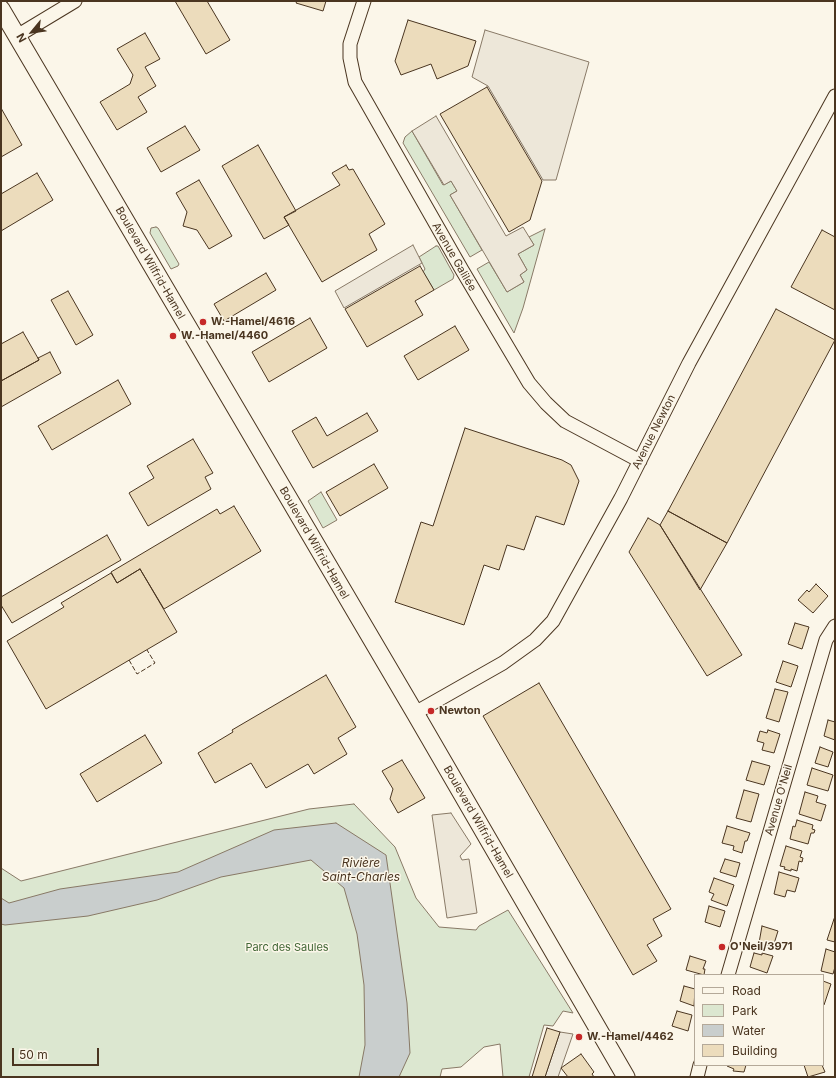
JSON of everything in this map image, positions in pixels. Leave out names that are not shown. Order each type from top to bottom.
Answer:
[{"type":"main road","name":"Boulevard Wilfrid-Hamel","points":[[1,9],[415,713],[626,1077]]},
{"type":"street","points":[[17,36],[75,1]]},
{"type":"street","name":"Avenue Galilée","points":[[364,1],[350,44],[350,58],[355,82],[462,270],[529,383],[546,403],[565,421],[640,461]]},
{"type":"street","name":"Avenue Newton","points":[[415,713],[503,663],[535,640],[553,621],[580,574],[640,461],[689,363],[835,96]]},
{"type":"street","name":"Avenue O'Neil","points":[[728,974],[826,640],[835,626]]},
{"type":"street","points":[[696,1077],[700,1066]]},
{"type":"green space","points":[[412,131],[443,185],[451,181],[457,191],[450,195],[482,250],[470,257],[403,143],[405,137]]},
{"type":"green space","points":[[156,227],[179,264],[178,266],[171,269],[150,233],[151,228]]},
{"type":"green space","points":[[545,229],[523,308],[514,333],[477,269],[489,262],[507,292],[524,282],[520,275],[527,270],[518,254],[534,245],[529,237]]},
{"type":"green space","points":[[438,246],[454,275],[453,279],[434,290],[423,272],[425,269],[419,257]]},
{"type":"green space","points":[[321,492],[337,520],[323,528],[308,501]]},
{"type":"green space","name":"Parc des Saules","points":[[354,804],[395,847],[416,898],[439,927],[476,930],[479,926],[508,910],[573,1013],[563,1011],[553,1026],[544,1025],[529,1077],[503,1077],[500,1044],[484,1047],[461,1067],[442,1069],[440,1077],[1,1077],[1,868],[21,881],[309,809]]},
{"type":"shaded area","points":[[485,30],[589,62],[556,180],[543,180],[488,86],[472,77]]},
{"type":"shaded area","points":[[436,116],[506,236],[523,227],[534,245],[518,254],[527,270],[520,275],[524,282],[507,292],[450,195],[457,191],[451,181],[444,185],[412,131]]},
{"type":"shaded area","points":[[413,245],[422,263],[344,308],[335,291]]},
{"type":"shaded area","points":[[451,813],[471,844],[460,856],[462,860],[469,859],[477,913],[447,918],[432,815]]},
{"type":"shaded area","points":[[560,1032],[573,1034],[558,1077],[545,1077]]},
{"type":"water","name":"Rivière Saint-Charles","points":[[336,823],[386,855],[407,1003],[410,1053],[399,1077],[359,1077],[365,1045],[364,985],[357,934],[344,888],[311,860],[221,877],[157,900],[88,916],[5,925],[1,924],[1,898],[9,903],[60,889],[178,872],[274,830]]},
{"type":"building","points":[[175,1],[207,1],[230,40],[206,54]]},
{"type":"building","points":[[297,1],[326,1],[323,11],[296,3]]},
{"type":"building","points":[[408,20],[476,41],[468,66],[437,79],[431,64],[401,75],[395,61]]},
{"type":"building","points":[[145,33],[160,59],[145,67],[156,86],[138,97],[147,112],[117,130],[100,102],[130,84],[133,75],[117,49]]},
{"type":"building","points":[[487,87],[542,181],[530,220],[509,232],[440,114]]},
{"type":"building","points":[[1,108],[22,145],[1,157]]},
{"type":"building","points":[[185,126],[200,150],[161,172],[147,148]]},
{"type":"building","points":[[258,145],[296,211],[284,217],[289,225],[264,239],[222,166]]},
{"type":"building","points":[[346,165],[349,170],[353,169],[385,224],[369,234],[377,250],[322,282],[284,217],[340,185],[332,173]]},
{"type":"building","points":[[37,173],[53,200],[1,231],[1,194]]},
{"type":"building","points":[[199,180],[232,236],[209,249],[197,230],[183,226],[187,212],[176,193]]},
{"type":"building","points":[[822,230],[835,237],[835,310],[791,287]]},
{"type":"building","points":[[420,266],[434,290],[415,301],[423,315],[367,347],[345,309]]},
{"type":"building","points":[[266,273],[276,290],[224,321],[214,304]]},
{"type":"building","points":[[68,291],[93,335],[76,345],[51,300]]},
{"type":"building","points":[[776,309],[835,340],[727,543],[668,511]]},
{"type":"building","points":[[310,318],[327,348],[269,382],[252,352]]},
{"type":"building","points":[[455,326],[469,350],[418,380],[404,356]]},
{"type":"building","points":[[23,332],[39,360],[1,381],[1,344]]},
{"type":"building","points":[[50,352],[61,373],[1,407],[1,381],[39,360],[38,358]]},
{"type":"building","points":[[118,380],[131,404],[52,450],[38,426]]},
{"type":"building","points":[[367,413],[378,431],[313,468],[292,431],[316,417],[327,436]]},
{"type":"building","points":[[465,428],[562,460],[571,465],[579,481],[564,525],[536,516],[524,550],[507,545],[499,570],[484,565],[464,625],[395,602],[421,522],[433,526]]},
{"type":"building","points":[[193,439],[213,473],[205,477],[211,489],[148,526],[129,493],[154,478],[147,466]]},
{"type":"building","points":[[374,464],[388,488],[340,516],[326,492]]},
{"type":"building","points":[[234,506],[261,551],[164,609],[140,569],[117,583],[111,572],[217,509],[220,514]]},
{"type":"building","points":[[668,511],[727,543],[700,590],[660,525]]},
{"type":"building","points":[[648,518],[660,525],[742,655],[707,676],[629,552]]},
{"type":"building","points":[[107,535],[121,560],[12,623],[1,605],[1,597]]},
{"type":"building","points":[[140,569],[177,632],[46,709],[7,641],[64,607],[61,603],[111,573],[117,583]]},
{"type":"building","points":[[816,584],[828,596],[813,613],[798,600],[807,590],[809,592]]},
{"type":"building","points":[[795,623],[809,627],[802,649],[788,644]]},
{"type":"building","points":[[783,661],[798,666],[791,687],[776,682]]},
{"type":"building","points":[[326,675],[356,727],[338,738],[347,754],[314,774],[308,764],[266,788],[251,763],[215,783],[198,753],[233,732],[232,730]]},
{"type":"building","points":[[539,683],[671,909],[653,919],[662,936],[647,945],[657,961],[633,975],[483,716]]},
{"type":"building","points":[[775,689],[788,692],[779,722],[766,718]]},
{"type":"building","points":[[828,720],[835,722],[835,740],[824,736]]},
{"type":"building","points":[[768,730],[780,734],[774,753],[762,750],[764,743],[757,741],[760,731],[767,733]]},
{"type":"building","points":[[145,735],[162,763],[97,802],[80,774]]},
{"type":"building","points":[[820,747],[833,752],[828,767],[815,763]]},
{"type":"building","points":[[402,760],[425,798],[398,813],[390,799],[393,789],[382,771]]},
{"type":"building","points":[[752,761],[770,766],[764,785],[746,780]]},
{"type":"building","points":[[812,768],[833,775],[828,791],[807,785]]},
{"type":"building","points":[[744,790],[759,794],[751,822],[736,818]]},
{"type":"building","points":[[805,792],[818,796],[816,802],[826,805],[821,821],[799,814]]},
{"type":"building","points":[[797,820],[813,825],[812,829],[815,830],[814,833],[811,833],[808,844],[790,839],[793,826],[795,827]]},
{"type":"building","points":[[727,826],[750,833],[747,841],[745,841],[742,853],[733,850],[734,846],[722,843]]},
{"type":"building","points":[[786,846],[802,851],[800,857],[803,858],[802,862],[799,861],[797,871],[784,869],[785,867],[780,866]]},
{"type":"building","points":[[725,859],[740,863],[736,877],[720,872]]},
{"type":"building","points":[[779,872],[799,878],[795,892],[787,890],[785,897],[774,894]]},
{"type":"building","points":[[714,878],[734,885],[727,906],[711,900],[714,894],[709,892]]},
{"type":"building","points":[[709,906],[725,911],[720,927],[705,922]]},
{"type":"building","points":[[835,919],[835,942],[827,940]]},
{"type":"building","points":[[762,926],[778,931],[773,947],[759,943]]},
{"type":"building","points":[[826,949],[835,952],[835,967],[833,974],[821,971]]},
{"type":"building","points":[[754,953],[762,955],[762,953],[773,956],[767,973],[750,967]]},
{"type":"building","points":[[690,956],[706,961],[703,969],[705,969],[704,974],[686,970]]},
{"type":"building","points":[[824,981],[831,984],[824,1005]]},
{"type":"building","points":[[684,986],[694,989],[694,1006],[680,1001]]},
{"type":"building","points":[[677,1011],[692,1015],[688,1031],[672,1026]]},
{"type":"building","points":[[547,1028],[560,1032],[545,1077],[532,1077]]},
{"type":"building","points":[[581,1054],[594,1072],[592,1074],[594,1077],[568,1077],[561,1068]]},
{"type":"building","points":[[727,1066],[746,1066],[744,1072],[733,1071],[734,1069]]},
{"type":"building","points":[[804,1066],[822,1066],[825,1072],[808,1077]]},
{"type":"fence","points":[[129,660],[137,674],[155,663],[147,650]]},
{"type":"place","name":"W.-Hamel/4616","points":[[203,322]]},
{"type":"place","name":"W.-Hamel/4460","points":[[173,336]]},
{"type":"place","name":"Newton","points":[[431,711]]},
{"type":"place","name":"O'Neil/3971","points":[[722,947]]},
{"type":"place","name":"W.-Hamel/4462","points":[[579,1037]]}]
